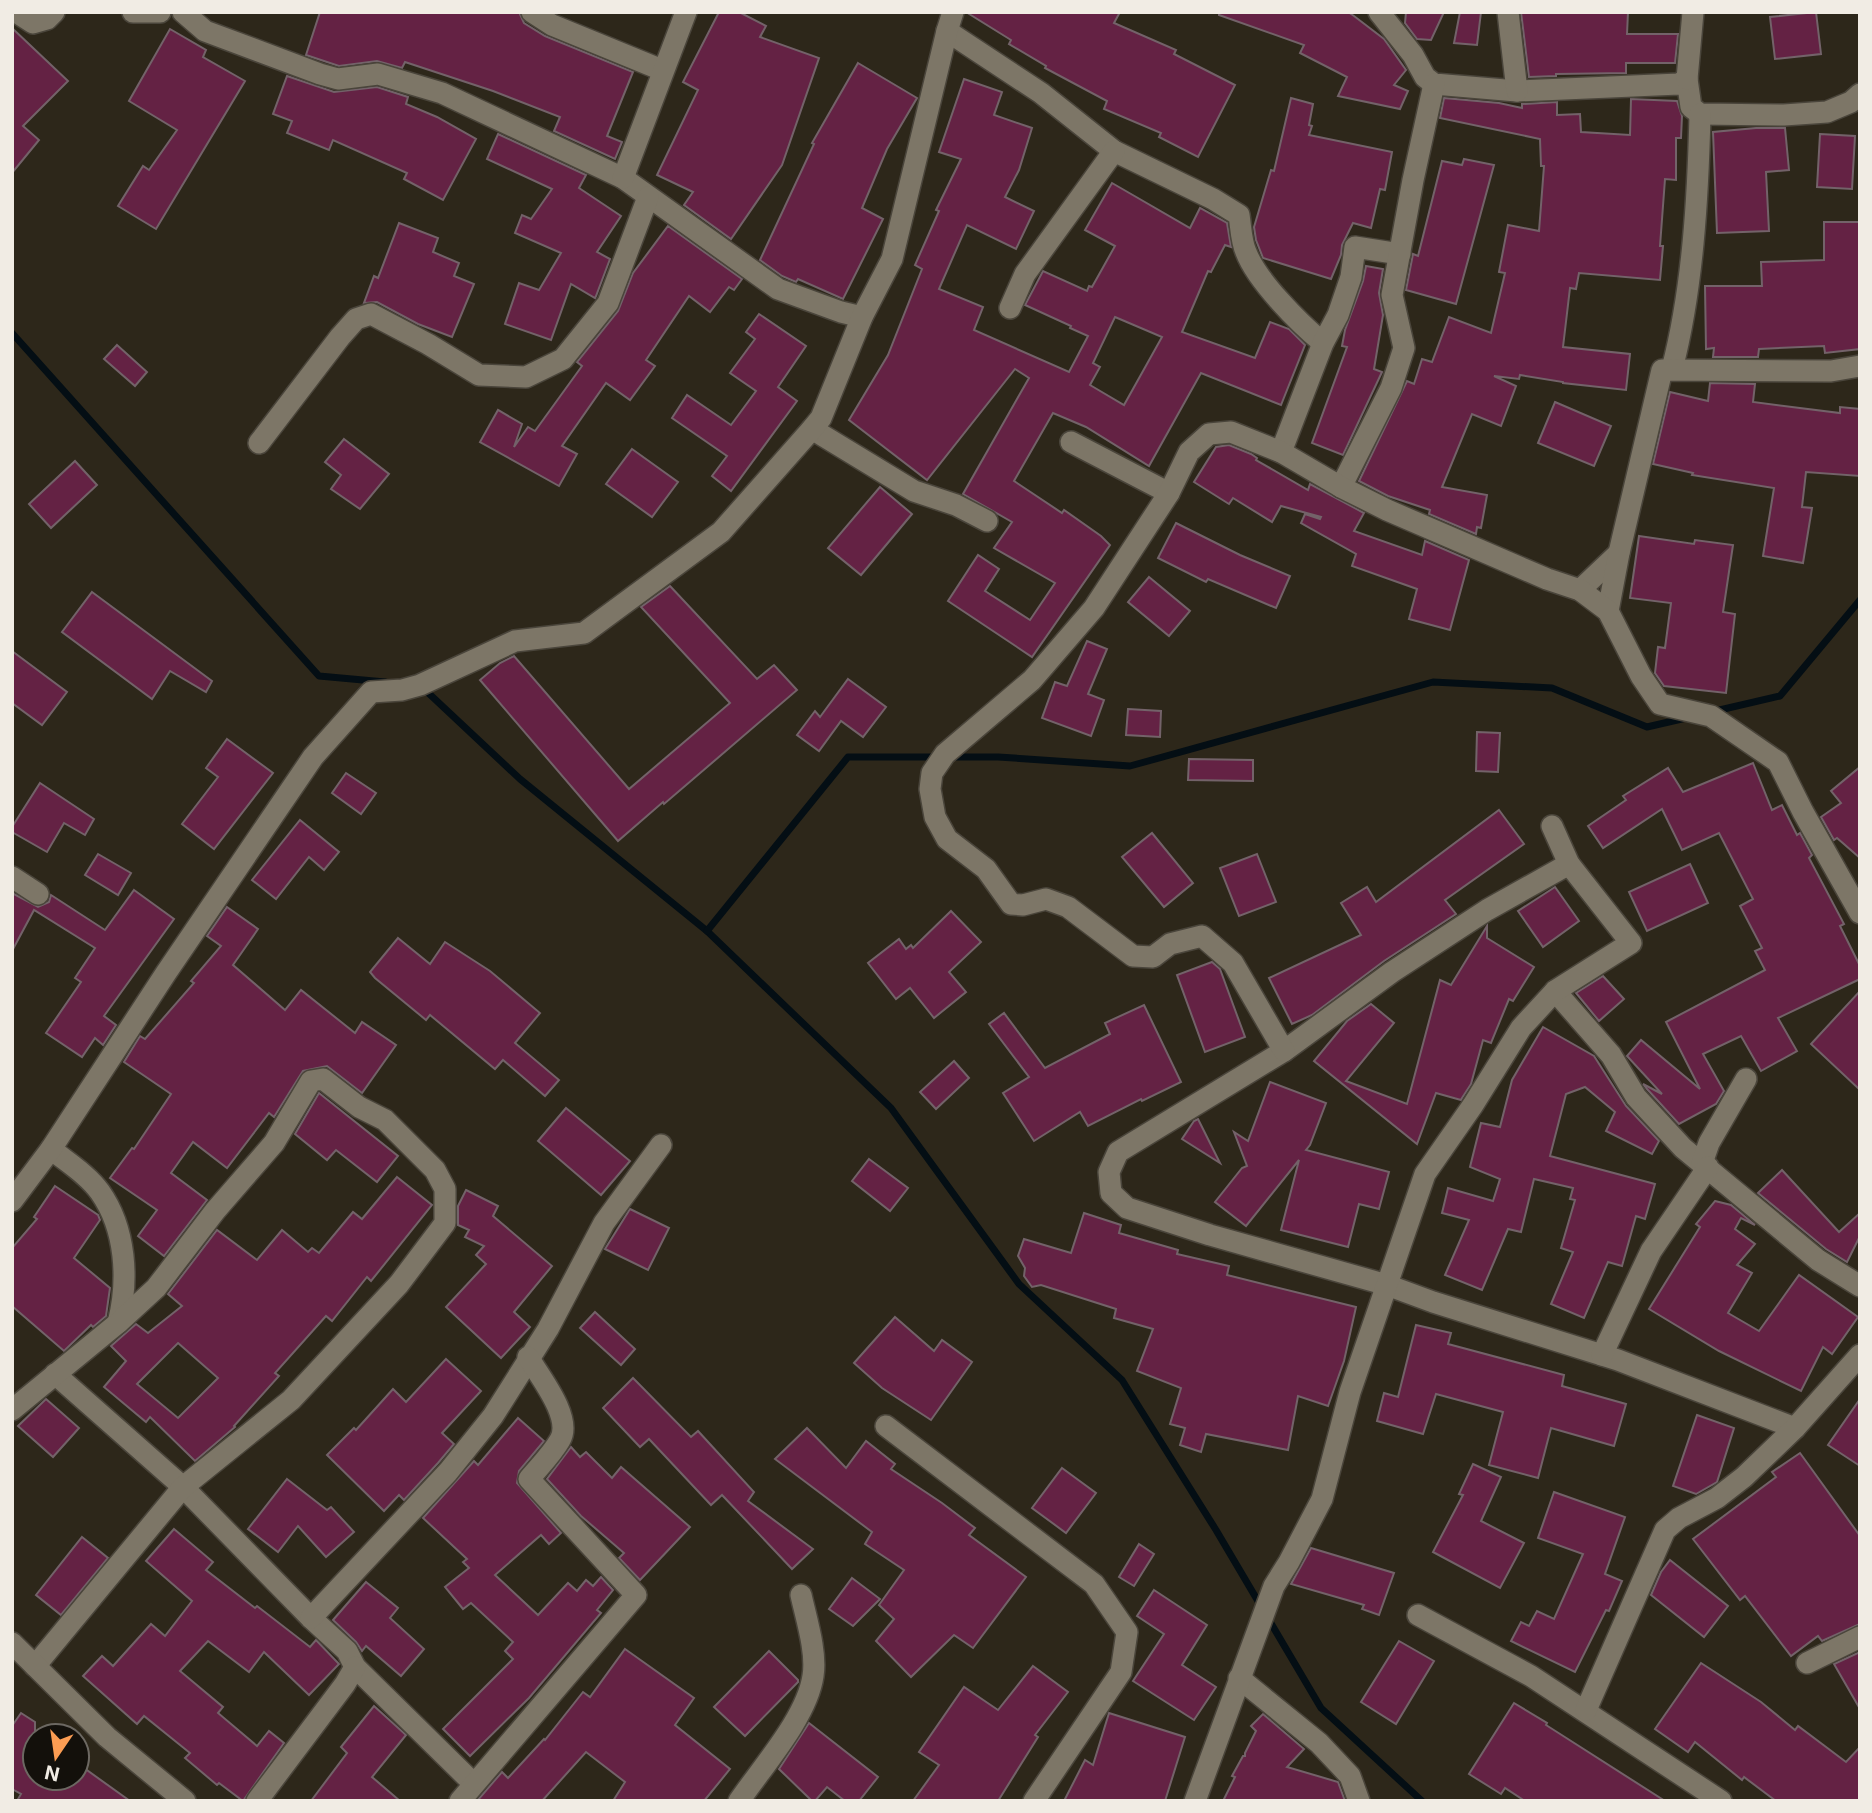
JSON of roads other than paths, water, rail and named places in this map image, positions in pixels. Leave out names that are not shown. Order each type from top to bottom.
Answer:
[{"type":"street","points":[[16,12],[33,23],[47,19],[54,12]]},
{"type":"street","points":[[133,12],[160,12]]},
{"type":"street","points":[[183,12],[205,31],[320,74],[338,79],[378,74],[442,93],[623,178],[778,289],[862,317]]},
{"type":"street","points":[[532,12],[552,25],[662,70]]},
{"type":"street","points":[[623,178],[686,12]]},
{"type":"street","points":[[1379,12],[1413,55],[1425,77],[1434,84],[1517,91],[1679,84],[1687,79]]},
{"type":"street","points":[[1508,12],[1517,91]]},
{"type":"street","points":[[1693,12],[1687,79],[1692,107],[1700,114],[1784,115],[1827,112],[1851,102],[1860,94]]},
{"type":"street","points":[[12,1201],[51,1149],[159,983],[313,757],[355,707],[371,692],[402,690],[420,685],[515,640],[584,634],[721,532],[821,418],[862,317],[892,259],[950,21],[1114,151],[1213,199],[1238,215],[1246,252],[1252,262],[1298,322],[1323,343]]},
{"type":"street","points":[[1340,487],[1391,388],[1404,348],[1392,295],[1434,84]]},
{"type":"street","points":[[1672,369],[1684,324],[1699,166],[1700,114]]},
{"type":"street","points":[[1010,308],[1025,274],[1114,151]]},
{"type":"street","points":[[259,443],[356,318],[371,314],[480,375],[526,377],[564,359],[608,303],[648,197]]},
{"type":"street","points":[[1281,452],[1323,343],[1338,315],[1351,276],[1355,247],[1400,254]]},
{"type":"street","points":[[1608,611],[1662,370],[1831,371],[1860,366]]},
{"type":"street","points":[[811,429],[914,491],[957,505],[987,521]]},
{"type":"street","points":[[1284,1051],[1233,963],[1202,936],[1170,944],[1153,957],[1133,956],[1068,907],[1046,899],[1023,905],[1011,904],[986,869],[947,839],[935,817],[930,789],[932,773],[945,754],[1032,680],[1094,608],[1169,493],[1189,452],[1209,433],[1231,432],[1281,452],[1340,487],[1387,510],[1547,579],[1580,590],[1608,611],[1660,704],[1711,716],[1778,762],[1860,913]]},
{"type":"street","points":[[1071,442],[1169,493]]},
{"type":"street","points":[[1580,590],[1619,553]]},
{"type":"street","points":[[1195,1801],[1274,1586],[1322,1499],[1350,1392],[1425,1174],[1473,1105],[1521,1028],[1555,991],[1630,943],[1569,864],[1552,826]]},
{"type":"street","points":[[1569,864],[1487,909],[1284,1051],[1118,1152],[1109,1172],[1111,1193],[1127,1209],[1387,1285],[1433,1303],[1602,1355],[1795,1428]]},
{"type":"street","points":[[12,877],[38,894]]},
{"type":"street","points":[[1555,991],[1611,1055],[1636,1097],[1683,1149],[1818,1260],[1860,1286]]},
{"type":"street","points":[[12,1410],[118,1323],[156,1288],[215,1211],[274,1143],[311,1081],[323,1079],[359,1107],[385,1120],[435,1170],[445,1189],[445,1223],[399,1284],[291,1399],[183,1487],[35,1665]]},
{"type":"street","points":[[1602,1355],[1651,1251],[1705,1165],[1709,1143],[1746,1079]]},
{"type":"street","points":[[311,1618],[449,1472],[494,1416],[528,1357],[548,1329],[604,1223],[661,1145]]},
{"type":"street","points":[[51,1149],[99,1190],[116,1219],[124,1267],[123,1303],[118,1323]]},
{"type":"street","points":[[1586,1710],[1665,1530],[1679,1518],[1717,1498],[1735,1484],[1795,1428],[1860,1356]]},
{"type":"street","points":[[460,1801],[636,1595],[529,1479],[562,1439],[564,1423],[561,1411],[528,1357]]},
{"type":"street","points":[[55,1374],[183,1487],[311,1618],[347,1651],[355,1667],[474,1784]]},
{"type":"street","points":[[886,1426],[1094,1584],[1128,1632],[1121,1672],[1034,1801]]},
{"type":"street","points":[[739,1801],[805,1707],[814,1674],[810,1636],[801,1595]]},
{"type":"street","points":[[1418,1615],[1531,1676],[1721,1801]]},
{"type":"street","points":[[1807,1663],[1860,1637]]},
{"type":"street","points":[[12,1643],[107,1737],[185,1801]]},
{"type":"street","points":[[257,1801],[355,1667]]},
{"type":"street","points":[[1239,1678],[1319,1743],[1350,1776],[1359,1801]]},
{"type":"waterway","points":[[12,333],[319,676],[385,682]]},
{"type":"waterway","points":[[1711,712],[1780,696],[1860,600]]},
{"type":"waterway","points":[[949,757],[998,757],[1130,766],[1433,682],[1552,688],[1647,727],[1686,718]]},
{"type":"waterway","points":[[423,688],[520,779],[707,931],[891,1108],[1019,1284],[1122,1380],[1216,1530],[1321,1708],[1422,1801]]},
{"type":"waterway","points":[[707,931],[848,757],[937,757]]}]
